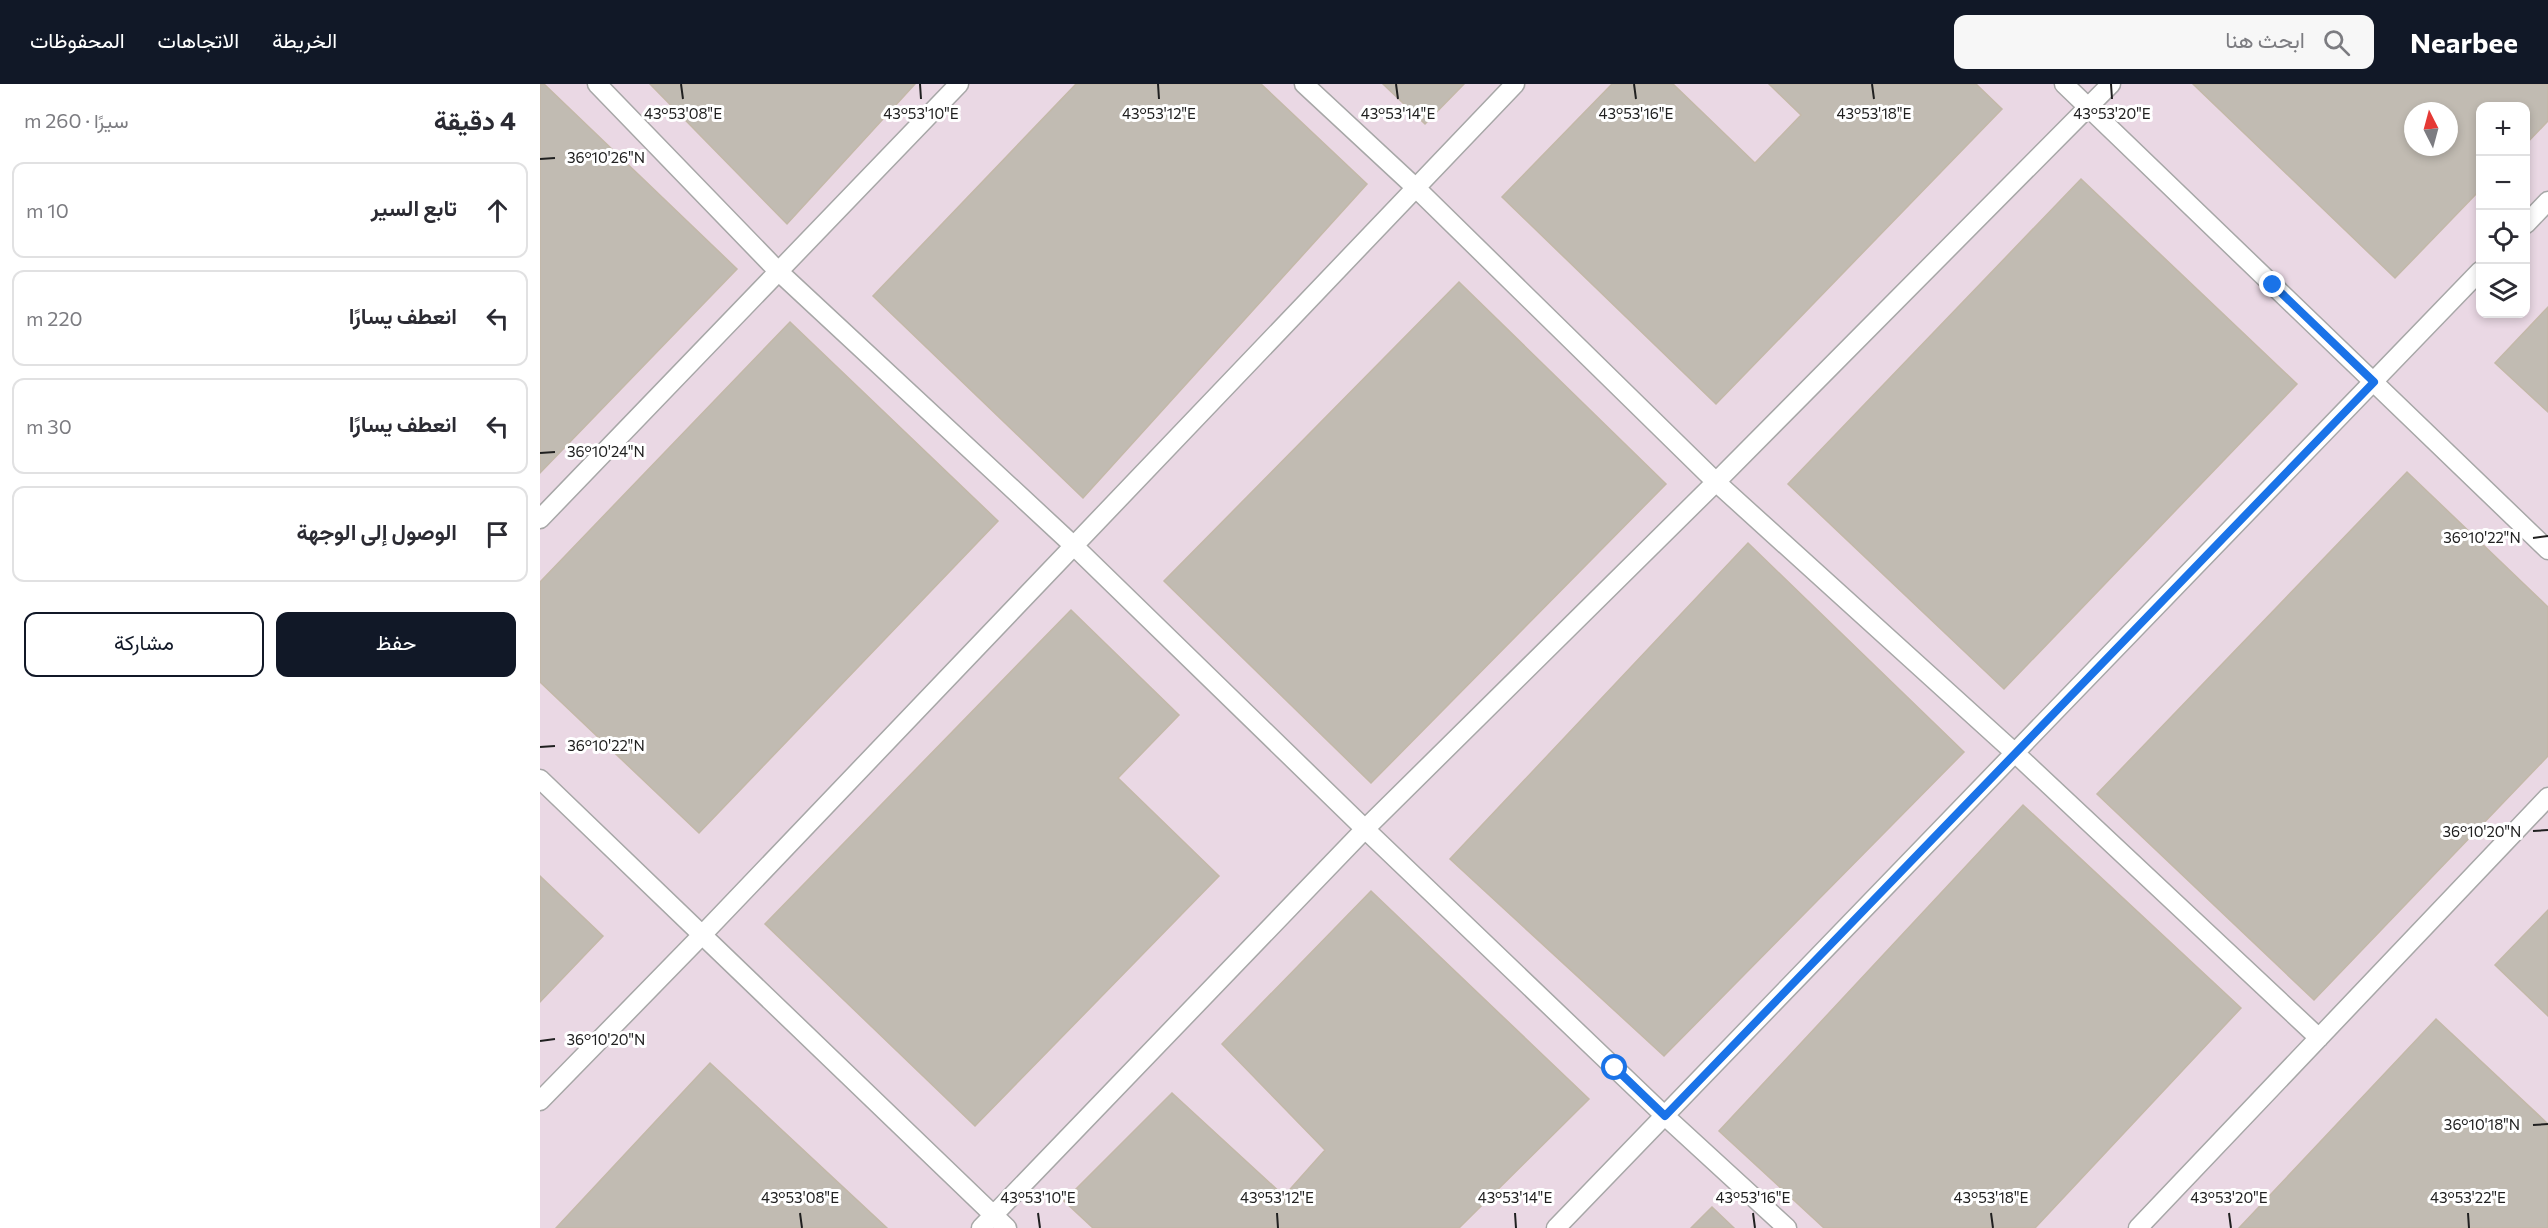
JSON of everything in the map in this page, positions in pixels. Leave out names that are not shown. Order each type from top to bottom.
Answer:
[{"type":"lane","points":[[597,84],[778,271],[1074,546],[1365,830],[1665,1116],[1787,1228]]},
{"type":"lane","points":[[540,519],[959,84]]},
{"type":"lane","points":[[1304,84],[1416,189],[1716,482],[2015,753],[2319,1038]]},
{"type":"lane","points":[[540,1101],[702,935],[1515,84]]},
{"type":"lane","points":[[2064,84],[2548,550]]},
{"type":"lane","points":[[987,1221],[1365,830],[1716,482],[2111,84]]},
{"type":"lane","points":[[2530,220],[2548,201]]},
{"type":"lane","points":[[1557,1228],[2476,276]]},
{"type":"lane","points":[[540,779],[702,935],[987,1221],[1007,1228]]},
{"type":"lane","points":[[2138,1228],[2548,797]]},
{"type":"shaded area","points":[[540,84],[2548,84],[2548,1228],[540,1228]]},
{"type":"building","points":[[540,84],[544,84],[737,269],[540,473]]},
{"type":"building","points":[[650,84],[915,84],[787,224]]},
{"type":"building","points":[[1076,84],[1261,84],[1367,184],[1083,498],[873,296]]},
{"type":"building","points":[[1383,84],[1464,84],[1425,124]]},
{"type":"building","points":[[1612,84],[1673,84],[1755,163],[1801,115],[1769,84],[1976,84],[2002,109],[1716,404],[1502,197]]},
{"type":"building","points":[[2193,84],[2548,84],[2548,121],[2530,140],[2530,102],[2476,102],[2476,194],[2395,278]]},
{"type":"building","points":[[2081,179],[2297,384],[2004,689],[1788,484]]},
{"type":"building","points":[[1459,282],[1666,484],[1371,783],[1164,581]]},
{"type":"building","points":[[2548,307],[2548,412],[2495,363]]},
{"type":"building","points":[[790,322],[998,521],[699,833],[540,682],[540,582]]},
{"type":"building","points":[[2407,472],[2548,607],[2548,756],[2314,1000],[2097,794]]},
{"type":"building","points":[[1748,543],[1964,752],[1664,1056],[1450,859]]},
{"type":"building","points":[[1071,610],[1179,715],[1118,778],[1219,876],[975,1126],[765,924]]},
{"type":"building","points":[[2023,805],[2241,1008],[2035,1228],[1824,1228],[1719,1131]]},
{"type":"building","points":[[540,876],[603,936],[540,1002]]},
{"type":"building","points":[[1371,891],[1589,1099],[1459,1228],[1093,1228],[1064,1201],[1172,1093],[1284,1196],[1325,1150],[1222,1044]]},
{"type":"building","points":[[2548,910],[2548,1016],[2495,965]]},
{"type":"building","points":[[2436,1019],[2548,1124],[2548,1228],[2239,1228]]},
{"type":"building","points":[[710,1063],[887,1228],[556,1228]]},
{"type":"building","points":[[1712,1207],[1734,1228],[1691,1228]]},
{"type":"route","points":[[1615,1068],[1665,1116],[2374,382],[2273,285]]}]
